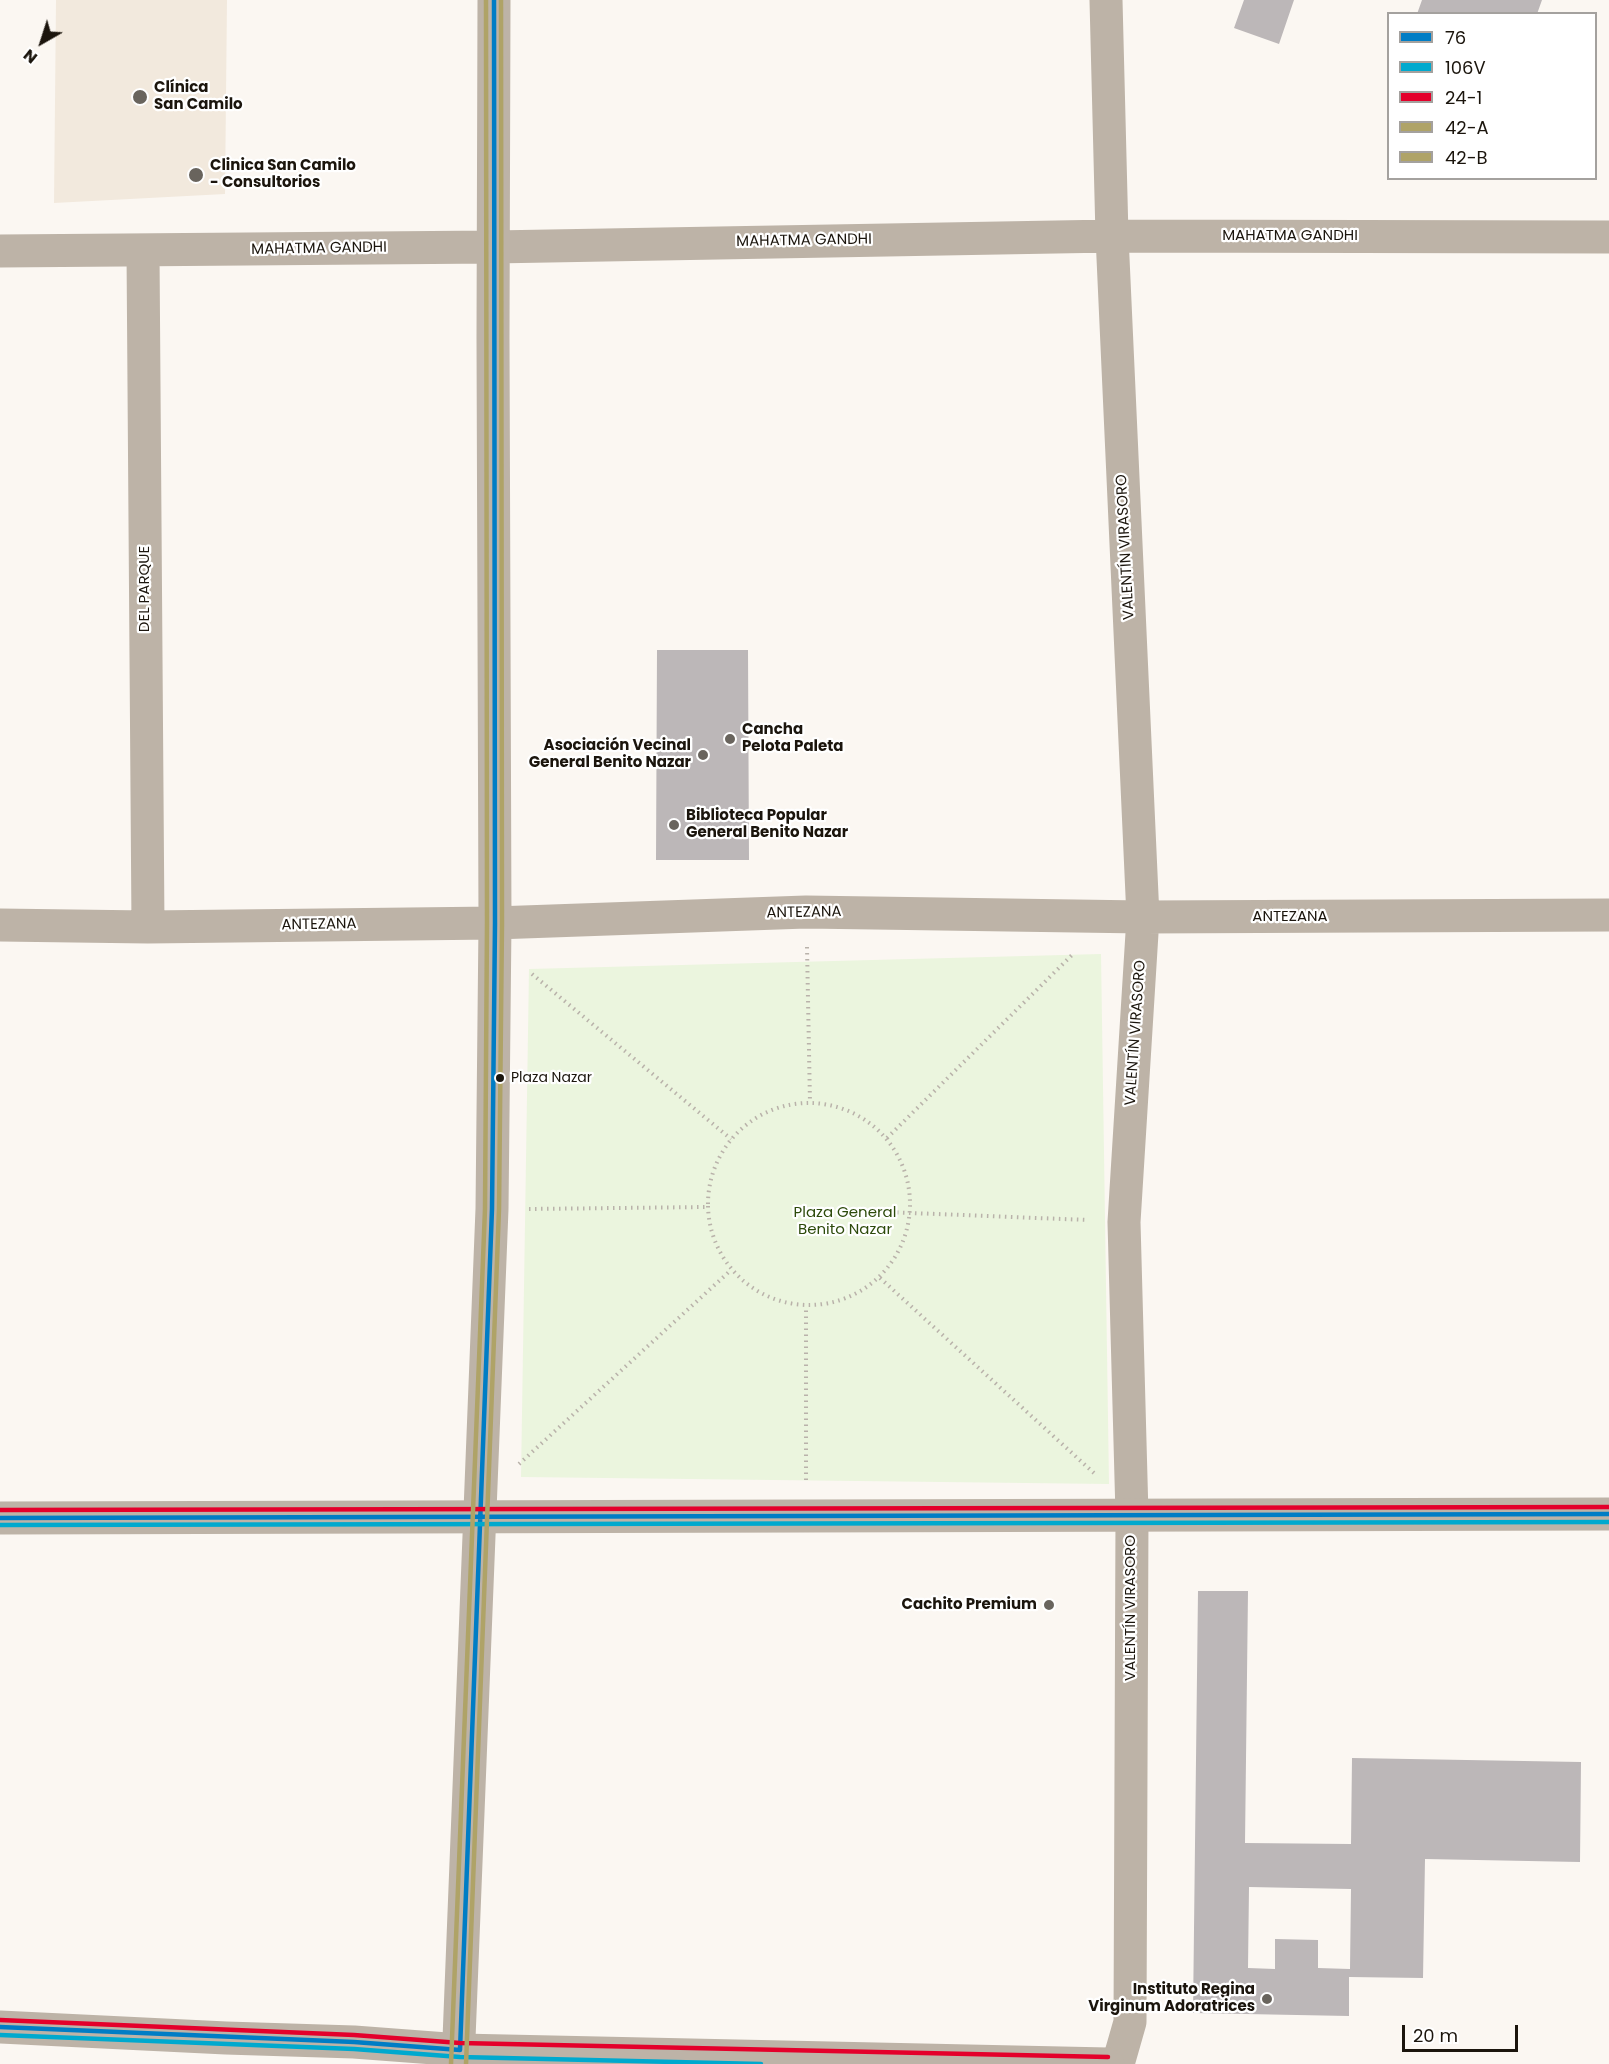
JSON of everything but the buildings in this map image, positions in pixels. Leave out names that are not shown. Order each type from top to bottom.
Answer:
[{"type":"street","points":[[459,2057],[492,1209],[495,923],[494,0]]},
{"type":"street","name":"VALENTÍN VIRASORO","points":[[1106,0],[1112,236],[1143,917],[1125,1222],[1132,1515],[1130,2022],[1118,2064]]},
{"type":"street","name":"MAHATMA GANDHI","points":[[0,251],[493,247],[1112,236],[1609,237]]},
{"type":"street","name":"DEL PARQUE","points":[[143,251],[148,927]]},
{"type":"street","name":"ANTEZANA","points":[[0,926],[148,927],[495,923],[806,912],[1143,917],[1609,915]]},
{"type":"street","points":[[0,1518],[1609,1514]]},
{"type":"street","points":[[0,2026],[354,2042],[459,2057],[1108,2064]]},
{"type":"path","points":[[806,912],[810,1102]]},
{"type":"path","points":[[495,923],[514,960],[731,1139]]},
{"type":"path","points":[[887,1138],[1078,949]]},
{"type":"path","points":[[810,1102],[843,1108],[874,1125],[887,1138],[905,1172],[911,1212],[901,1249],[880,1278],[844,1301],[806,1307],[762,1295],[731,1270],[714,1240],[707,1207],[711,1177],[731,1139],[766,1112],[810,1102]]},
{"type":"path","points":[[492,1209],[707,1207]]},
{"type":"path","points":[[861,1211],[1125,1222]]},
{"type":"path","points":[[514,1469],[731,1270]]},
{"type":"path","points":[[880,1278],[1097,1476],[1132,1515]]},
{"type":"path","points":[[806,1307],[806,1515]]},
{"type":"shaded area","name":"Clínica San Camilo","points":[[56,0],[227,0],[225,194],[54,203]]},
{"type":"green space","name":"Plaza General Benito Nazar","points":[[1101,954],[1109,1484],[521,1477],[529,969]]},
{"type":"transit line","name":"42-B","points":[[451,2064],[485,1209],[486,0]]},
{"type":"transit line","name":"76","points":[[0,2027],[354,2042],[460,2050],[492,1209],[495,923],[494,0]]},
{"type":"transit line","name":"42-A","points":[[466,2064],[499,1209],[502,923],[501,0]]},
{"type":"transit line","name":"24-1","points":[[0,1510],[1609,1507]]},
{"type":"transit line","name":"76","points":[[0,1518],[1609,1514]]},
{"type":"transit line","name":"106V","points":[[0,1525],[1609,1522]]},
{"type":"transit line","name":"24-1","points":[[0,2020],[354,2035],[460,2043],[1108,2057]]},
{"type":"transit line","name":"106V","points":[[0,2035],[354,2049],[460,2057],[761,2064]]},
{"type":"place","name":"Clínica San Camilo","points":[[140,97]]},
{"type":"place","name":"Clinica San Camilo - Consultorios","points":[[196,175]]},
{"type":"place","name":"Cancha Pelota Paleta","points":[[730,739]]},
{"type":"place","name":"Asociación Vecinal General Benito Nazar","points":[[703,755]]},
{"type":"place","name":"Biblioteca Popular General Benito Nazar","points":[[674,825]]},
{"type":"place","name":"Plaza Nazar","points":[[500,1078]]},
{"type":"place","name":"Cachito Premium","points":[[1049,1605]]},
{"type":"place","name":"Instituto Regina Virginum Adoratrices","points":[[1267,1999]]}]
